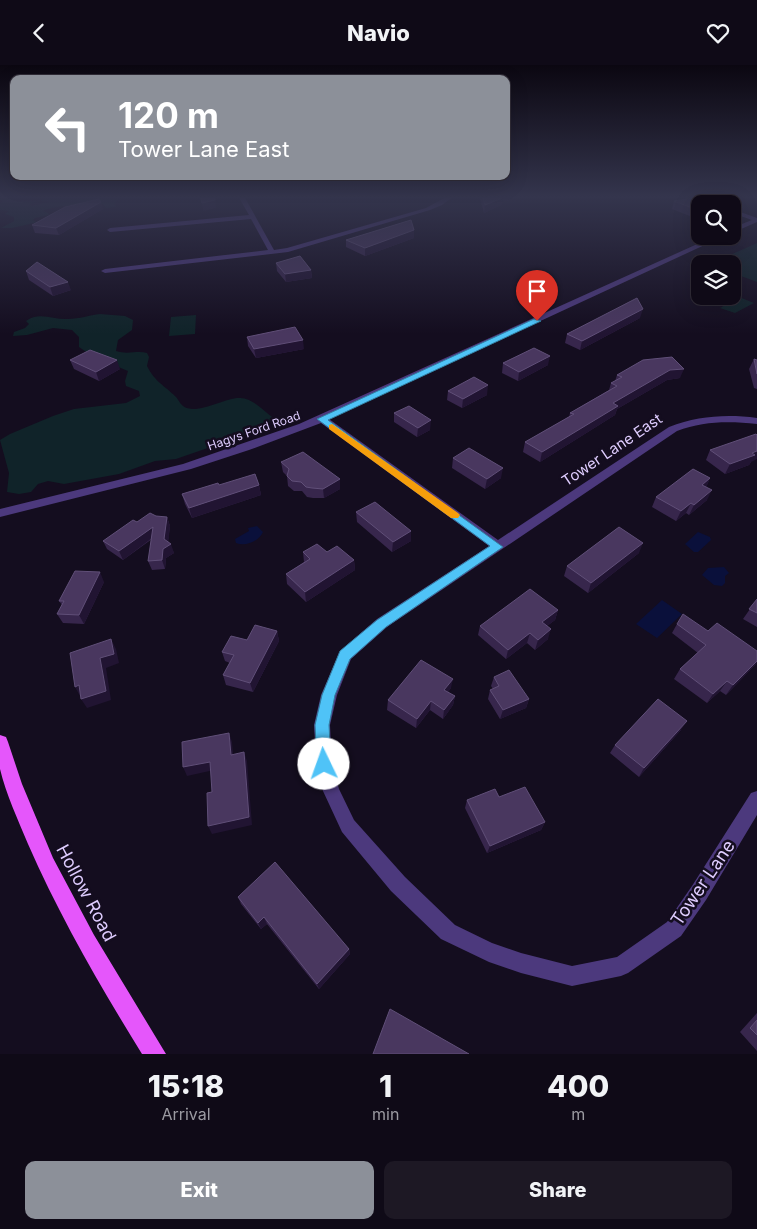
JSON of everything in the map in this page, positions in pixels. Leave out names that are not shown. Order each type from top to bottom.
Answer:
[{"type":"main road","name":"Hollow Road","points":[[0,742],[20,804],[42,857],[71,915],[107,978],[155,1054]]},
{"type":"street","points":[[266,242],[272,253]]},
{"type":"street","points":[[105,271],[272,253],[317,242]]},
{"type":"street","name":"Hagys Ford Road","points":[[0,513],[209,460],[264,442],[322,419],[701,245]]},
{"type":"street","name":"Tower Lane East","points":[[398,884],[348,825],[331,791],[324,764],[322,725],[329,695],[345,655],[382,623],[672,429],[696,420],[722,418],[757,421]]},
{"type":"street","points":[[322,419],[498,547]]},
{"type":"street","name":"Tower Lane","points":[[398,884],[448,932],[489,953],[572,976],[621,966],[674,929],[699,893],[757,799]]},
{"type":"shaded area","points":[[757,243],[757,282],[741,276],[741,255],[730,255]]},
{"type":"shaded area","points":[[741,298],[754,303],[735,313],[720,308],[725,305],[741,305]]},
{"type":"shaded area","points":[[100,314],[125,316],[133,320],[132,330],[118,340],[116,351],[147,353],[149,357],[147,366],[150,371],[183,406],[195,409],[243,398],[257,405],[272,417],[268,427],[176,459],[155,461],[119,474],[64,484],[48,481],[38,484],[31,492],[19,494],[7,492],[9,473],[0,440],[10,434],[74,409],[126,403],[140,396],[139,391],[126,386],[125,381],[128,371],[92,356],[79,347],[79,337],[72,330],[53,328],[27,335],[13,336],[14,332],[25,328],[29,324],[26,321],[31,318],[41,316],[68,319]]},
{"type":"shaded area","points":[[196,315],[195,334],[169,336],[171,317]]},
{"type":"shaded area","points":[[257,526],[263,532],[258,538],[248,544],[236,543],[235,539],[249,531],[248,528]]},
{"type":"shaded area","points":[[698,532],[710,537],[711,540],[698,552],[694,552],[685,544]]},
{"type":"shaded area","points":[[724,567],[729,573],[725,576],[725,583],[722,586],[714,585],[702,575],[708,568]]},
{"type":"shaded area","points":[[662,600],[682,614],[657,638],[636,624]]},
{"type":"building","points":[[351,242],[381,242],[365,248]]},
{"type":"building","points":[[300,256],[311,270],[285,274],[276,263]]},
{"type":"building","points":[[37,262],[68,282],[50,287],[26,271]]},
{"type":"building","points":[[637,298],[643,309],[582,341],[567,334]]},
{"type":"building","points":[[295,327],[303,340],[254,349],[247,337]]},
{"type":"building","points":[[534,348],[550,356],[519,372],[503,363]]},
{"type":"building","points":[[90,350],[117,360],[96,372],[70,360]]},
{"type":"building","points":[[672,357],[684,369],[670,370],[613,403],[618,406],[542,452],[525,442],[574,414],[570,413],[617,386],[611,383],[622,377],[617,375],[643,360]]},
{"type":"building","points":[[754,359],[757,360],[757,374]]},
{"type":"building","points":[[474,377],[488,385],[463,399],[448,391]]},
{"type":"building","points":[[409,406],[431,420],[418,428],[394,413]]},
{"type":"building","points":[[756,434],[757,451],[752,453],[755,455],[730,464],[710,450]]},
{"type":"building","points":[[469,448],[503,468],[487,479],[453,458]]},
{"type":"building","points":[[303,452],[340,479],[323,489],[306,487],[301,482],[292,481],[287,476],[289,469],[281,462]]},
{"type":"building","points":[[693,469],[710,478],[702,485],[712,490],[694,505],[691,503],[681,511],[656,497]]},
{"type":"building","points":[[255,474],[259,485],[189,508],[182,494],[218,483],[219,485]]},
{"type":"building","points":[[375,502],[411,531],[393,542],[356,512]]},
{"type":"building","points":[[150,513],[156,516],[167,517],[164,539],[171,544],[163,549],[162,560],[148,561],[153,527],[119,551],[103,541],[133,520],[137,522]]},
{"type":"building","points":[[619,527],[643,543],[591,583],[567,566]]},
{"type":"building","points":[[317,544],[327,552],[337,546],[354,560],[305,592],[286,574],[310,559],[303,552]]},
{"type":"building","points":[[75,571],[100,572],[79,615],[57,614],[64,601],[59,601]]},
{"type":"building","points":[[530,589],[558,610],[542,622],[551,629],[538,640],[530,633],[508,650],[480,626]]},
{"type":"building","points":[[757,599],[757,613],[749,609]]},
{"type":"building","points":[[683,614],[708,631],[717,623],[757,651],[757,661],[733,685],[727,681],[713,694],[680,669],[706,645],[677,624]]},
{"type":"building","points":[[255,625],[277,631],[250,683],[223,675],[234,655],[222,652],[231,636],[247,640]]},
{"type":"building","points":[[111,639],[114,654],[100,658],[106,691],[81,699],[79,685],[75,687],[70,653]]},
{"type":"building","points":[[421,660],[453,679],[444,690],[455,696],[444,710],[431,701],[417,719],[388,700]]},
{"type":"building","points":[[509,670],[529,699],[503,710],[490,690],[499,686],[494,677]]},
{"type":"building","points":[[658,699],[687,721],[644,768],[615,745]]},
{"type":"building","points":[[229,733],[231,755],[244,752],[249,817],[208,826],[207,793],[212,792],[210,762],[183,767],[182,742]]},
{"type":"building","points":[[525,787],[545,822],[490,846],[467,800],[495,789],[499,797]]},
{"type":"building","points":[[275,862],[349,949],[317,984],[264,917],[258,923],[238,897]]},
{"type":"building","points":[[390,1009],[469,1054],[373,1054]]},
{"type":"building","points":[[757,1020],[757,1035],[750,1028]]},
{"type":"slow traffic","points":[[332,427],[454,515]]},
{"type":"route","points":[[324,764],[322,725],[329,695],[345,655],[382,623],[498,547],[322,419],[537,321]]}]
